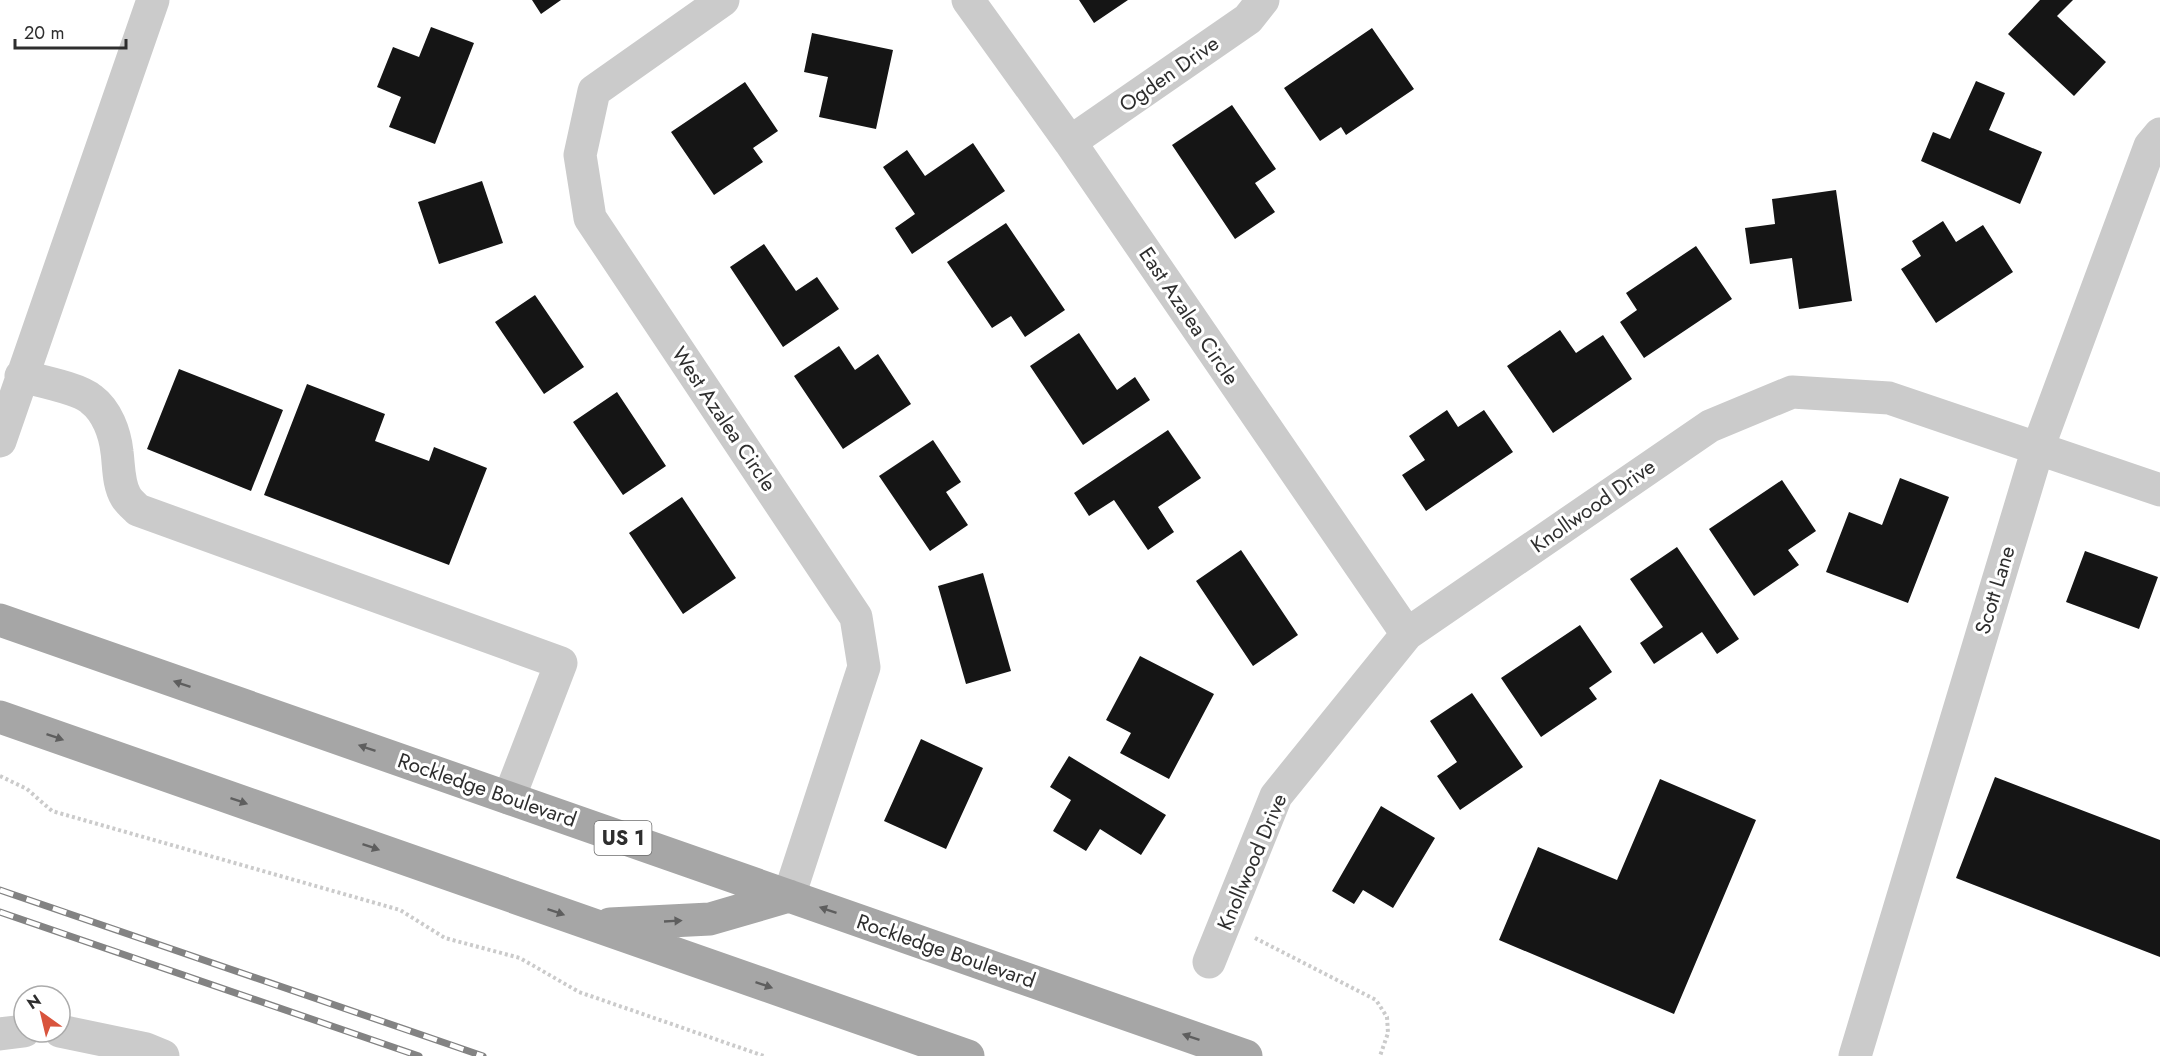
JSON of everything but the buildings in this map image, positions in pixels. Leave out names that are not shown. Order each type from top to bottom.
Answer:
[{"type":"main road","name":"Rockledge Boulevard","points":[[0,620],[1246,1056]]},
{"type":"main road","points":[[0,717],[968,1056]]},
{"type":"main road","points":[[594,925],[710,919],[789,896]]},
{"type":"street","points":[[0,441],[153,0]]},
{"type":"street","name":"West Azalea Circle","points":[[723,0],[594,91],[580,155],[590,218],[856,617],[864,667],[789,896]]},
{"type":"street","name":"East Azalea Circle","points":[[968,0],[1070,142],[1407,634]]},
{"type":"street","name":"Ogden Drive","points":[[1070,142],[1248,19],[1263,0]]},
{"type":"street","name":"Scott Lane","points":[[1856,1056],[2038,448],[2150,146],[2160,134]]},
{"type":"street","points":[[21,376],[91,398],[112,427],[119,474],[125,496],[138,510],[561,663],[508,798]]},
{"type":"street","name":"Knollwood Drive","points":[[1209,962],[1276,796],[1407,634],[1710,426],[1792,392],[1889,398],[2160,490]]},
{"type":"street","points":[[72,1034],[146,1049],[163,1056]]},
{"type":"path","points":[[0,776],[27,789],[52,811],[400,910],[445,938],[520,958],[579,992],[764,1056]]},
{"type":"path","points":[[1225,923],[1376,1000],[1387,1017],[1388,1033],[1380,1056]]},
{"type":"railway","points":[[0,890],[483,1056]]},
{"type":"railway","points":[[0,912],[419,1056]]}]
